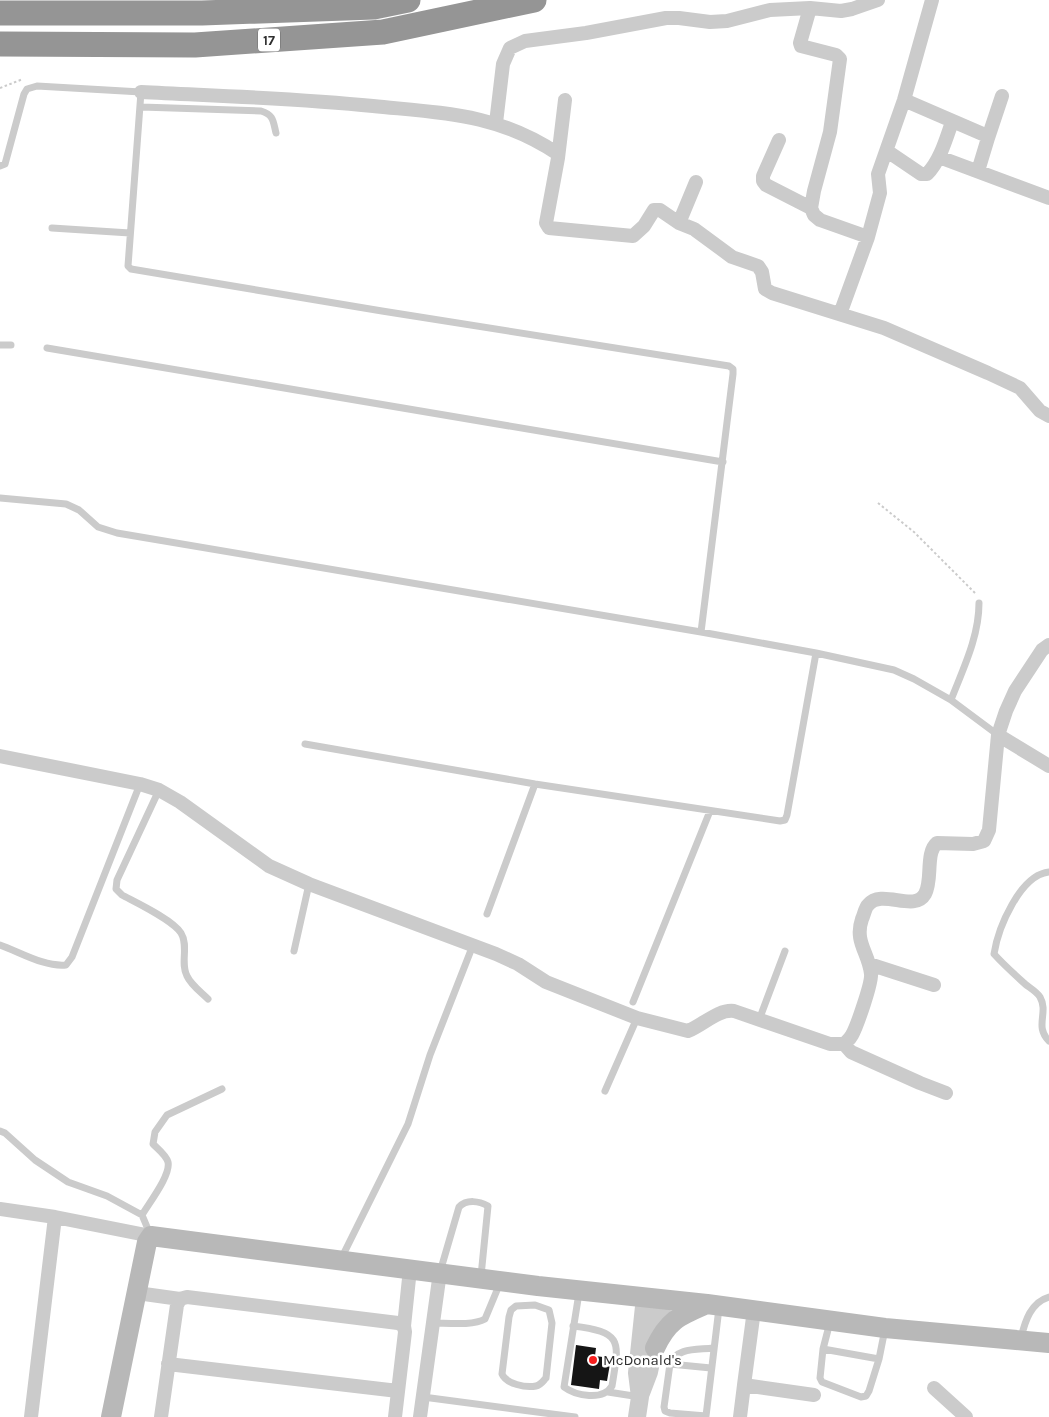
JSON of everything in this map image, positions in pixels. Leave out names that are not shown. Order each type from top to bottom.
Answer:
[{"type":"highway","name":"17","points":[[0,12],[202,13],[374,7],[408,0]]},
{"type":"highway","name":"17","points":[[0,44],[196,45],[383,32],[534,0]]},
{"type":"main road","points":[[111,1417],[147,1242],[151,1236],[501,1280],[537,1295],[580,1290],[754,1310],[885,1328],[1049,1343]]},
{"type":"main road","points":[[654,1348],[661,1333],[671,1322],[686,1312],[713,1305]]},
{"type":"street","points":[[496,122],[503,64],[510,48],[525,41],[586,33],[666,18],[710,22],[727,21],[770,10],[810,8],[841,11],[878,0]]},
{"type":"street","points":[[840,314],[868,237],[880,193],[878,174],[904,100],[932,0]]},
{"type":"street","points":[[810,8],[800,43],[801,46],[836,55],[840,59],[830,132],[811,208],[814,215],[820,220],[868,237]]},
{"type":"street","points":[[141,92],[319,101],[460,114],[496,122],[538,141],[558,154]]},
{"type":"street","points":[[978,171],[1002,96]]},
{"type":"street","points":[[565,100],[546,223],[549,228],[633,236],[644,226],[654,210],[660,210],[679,223],[694,229],[732,257],[758,266],[762,272],[765,289],[772,293],[884,328],[1012,384],[1020,388],[1040,411],[1049,416]]},
{"type":"street","points":[[904,100],[986,135],[988,138]]},
{"type":"street","points":[[887,151],[921,174],[927,174],[939,157],[952,122]]},
{"type":"street","points":[[779,140],[763,181],[766,185],[811,208]]},
{"type":"street","points":[[939,157],[1049,198]]},
{"type":"street","points":[[679,223],[696,182]]},
{"type":"street","points":[[0,756],[140,784],[159,790],[180,802],[269,866],[309,884],[473,944],[518,964],[546,982],[637,1018],[688,1030],[727,1010],[830,1044],[844,1044],[851,1037],[872,976],[870,964],[862,950],[859,934],[860,925],[868,904],[874,900],[883,899],[913,901],[922,898],[927,888],[932,848],[937,843],[973,844],[984,841],[989,830],[998,735],[1006,711],[1016,691],[1042,650],[1049,645]]},
{"type":"street","points":[[998,735],[1049,766]]},
{"type":"street","points":[[870,964],[934,985]]},
{"type":"street","points":[[844,1044],[851,1052],[946,1093]]},
{"type":"street","points":[[0,1209],[55,1217],[151,1236]]},
{"type":"street","points":[[31,1417],[55,1217]]},
{"type":"street","points":[[395,1417],[410,1269]]},
{"type":"street","points":[[420,1417],[440,1272]]},
{"type":"street","points":[[137,1293],[180,1299],[187,1297],[398,1323],[404,1326]]},
{"type":"street","points":[[637,1417],[640,1397],[650,1372],[654,1348],[654,1298]]},
{"type":"street","points":[[640,1397],[637,1372],[654,1298]]},
{"type":"street","points":[[161,1417],[177,1305],[180,1299]]},
{"type":"street","points":[[740,1417],[754,1310]]},
{"type":"street","points":[[168,1364],[398,1391]]},
{"type":"street","points":[[744,1385],[814,1395]]},
{"type":"street","points":[[934,1388],[966,1417]]},
{"type":"lane","points":[[0,166],[5,164],[27,89],[37,86],[141,92],[128,266],[131,269],[729,366],[733,369],[733,374],[701,632]]},
{"type":"lane","points":[[141,107],[261,112],[270,114],[276,133]]},
{"type":"lane","points":[[52,228],[130,234]]},
{"type":"lane","points":[[0,345],[10,345]]},
{"type":"lane","points":[[47,348],[723,462]]},
{"type":"lane","points":[[0,498],[66,504],[80,510],[98,527],[117,533],[701,632],[816,653],[894,670],[952,700],[998,735]]},
{"type":"lane","points":[[952,700],[972,647],[979,614],[979,603]]},
{"type":"lane","points":[[305,744],[535,784],[780,821],[785,820],[787,815],[816,653]]},
{"type":"lane","points":[[0,945],[57,966],[66,965],[72,957],[140,784]]},
{"type":"lane","points":[[487,914],[535,784]]},
{"type":"lane","points":[[159,790],[117,880],[116,889],[122,895],[170,923],[180,931],[184,939],[187,976],[208,999]]},
{"type":"lane","points":[[633,1002],[710,811]]},
{"type":"lane","points":[[1049,872],[1040,873],[1016,896],[996,939],[994,954],[1040,997],[1044,1011],[1041,1025],[1044,1036],[1049,1041]]},
{"type":"lane","points":[[294,951],[309,884]]},
{"type":"lane","points":[[341,1260],[408,1124],[430,1055],[473,944]]},
{"type":"lane","points":[[758,1020],[785,951]]},
{"type":"lane","points":[[605,1091],[637,1018]]},
{"type":"lane","points":[[142,1215],[168,1172],[168,1163],[164,1155],[153,1144],[155,1132],[167,1115],[222,1089]]},
{"type":"lane","points":[[0,1131],[5,1133],[35,1160],[68,1182],[107,1196],[142,1215],[151,1236]]},
{"type":"lane","points":[[440,1272],[459,1207],[463,1203],[482,1203],[488,1206],[488,1215],[481,1278]]},
{"type":"lane","points":[[433,1323],[480,1322],[485,1319],[501,1280]]},
{"type":"lane","points":[[573,1326],[596,1329],[606,1334],[617,1346],[612,1386],[608,1392],[602,1395],[575,1393],[564,1386],[573,1326],[580,1290]]},
{"type":"lane","points":[[537,1295],[549,1310],[552,1323],[546,1378],[542,1384],[535,1386],[510,1383],[505,1380],[502,1374],[511,1310],[537,1295]]},
{"type":"lane","points":[[1021,1340],[1025,1323],[1034,1308],[1038,1302],[1049,1297]]},
{"type":"lane","points":[[713,1305],[713,1348],[706,1415],[670,1413],[665,1410],[670,1364],[676,1355],[683,1351],[713,1348]]},
{"type":"lane","points":[[830,1321],[823,1350],[820,1378],[822,1382],[861,1397],[866,1396],[869,1391],[879,1358],[885,1328]]},
{"type":"lane","points":[[823,1350],[879,1358]]},
{"type":"lane","points":[[670,1364],[711,1368]]},
{"type":"lane","points":[[608,1392],[640,1397]]},
{"type":"lane","points":[[423,1398],[575,1417]]},
{"type":"path","points":[[878,503],[914,532],[976,591],[979,603]]},
{"type":"building","points":[[576,1345],[596,1348],[595,1356],[611,1358],[607,1381],[600,1380],[599,1389],[571,1385]]},
{"type":"place","name":"McDonald's","points":[[593,1360]]}]
